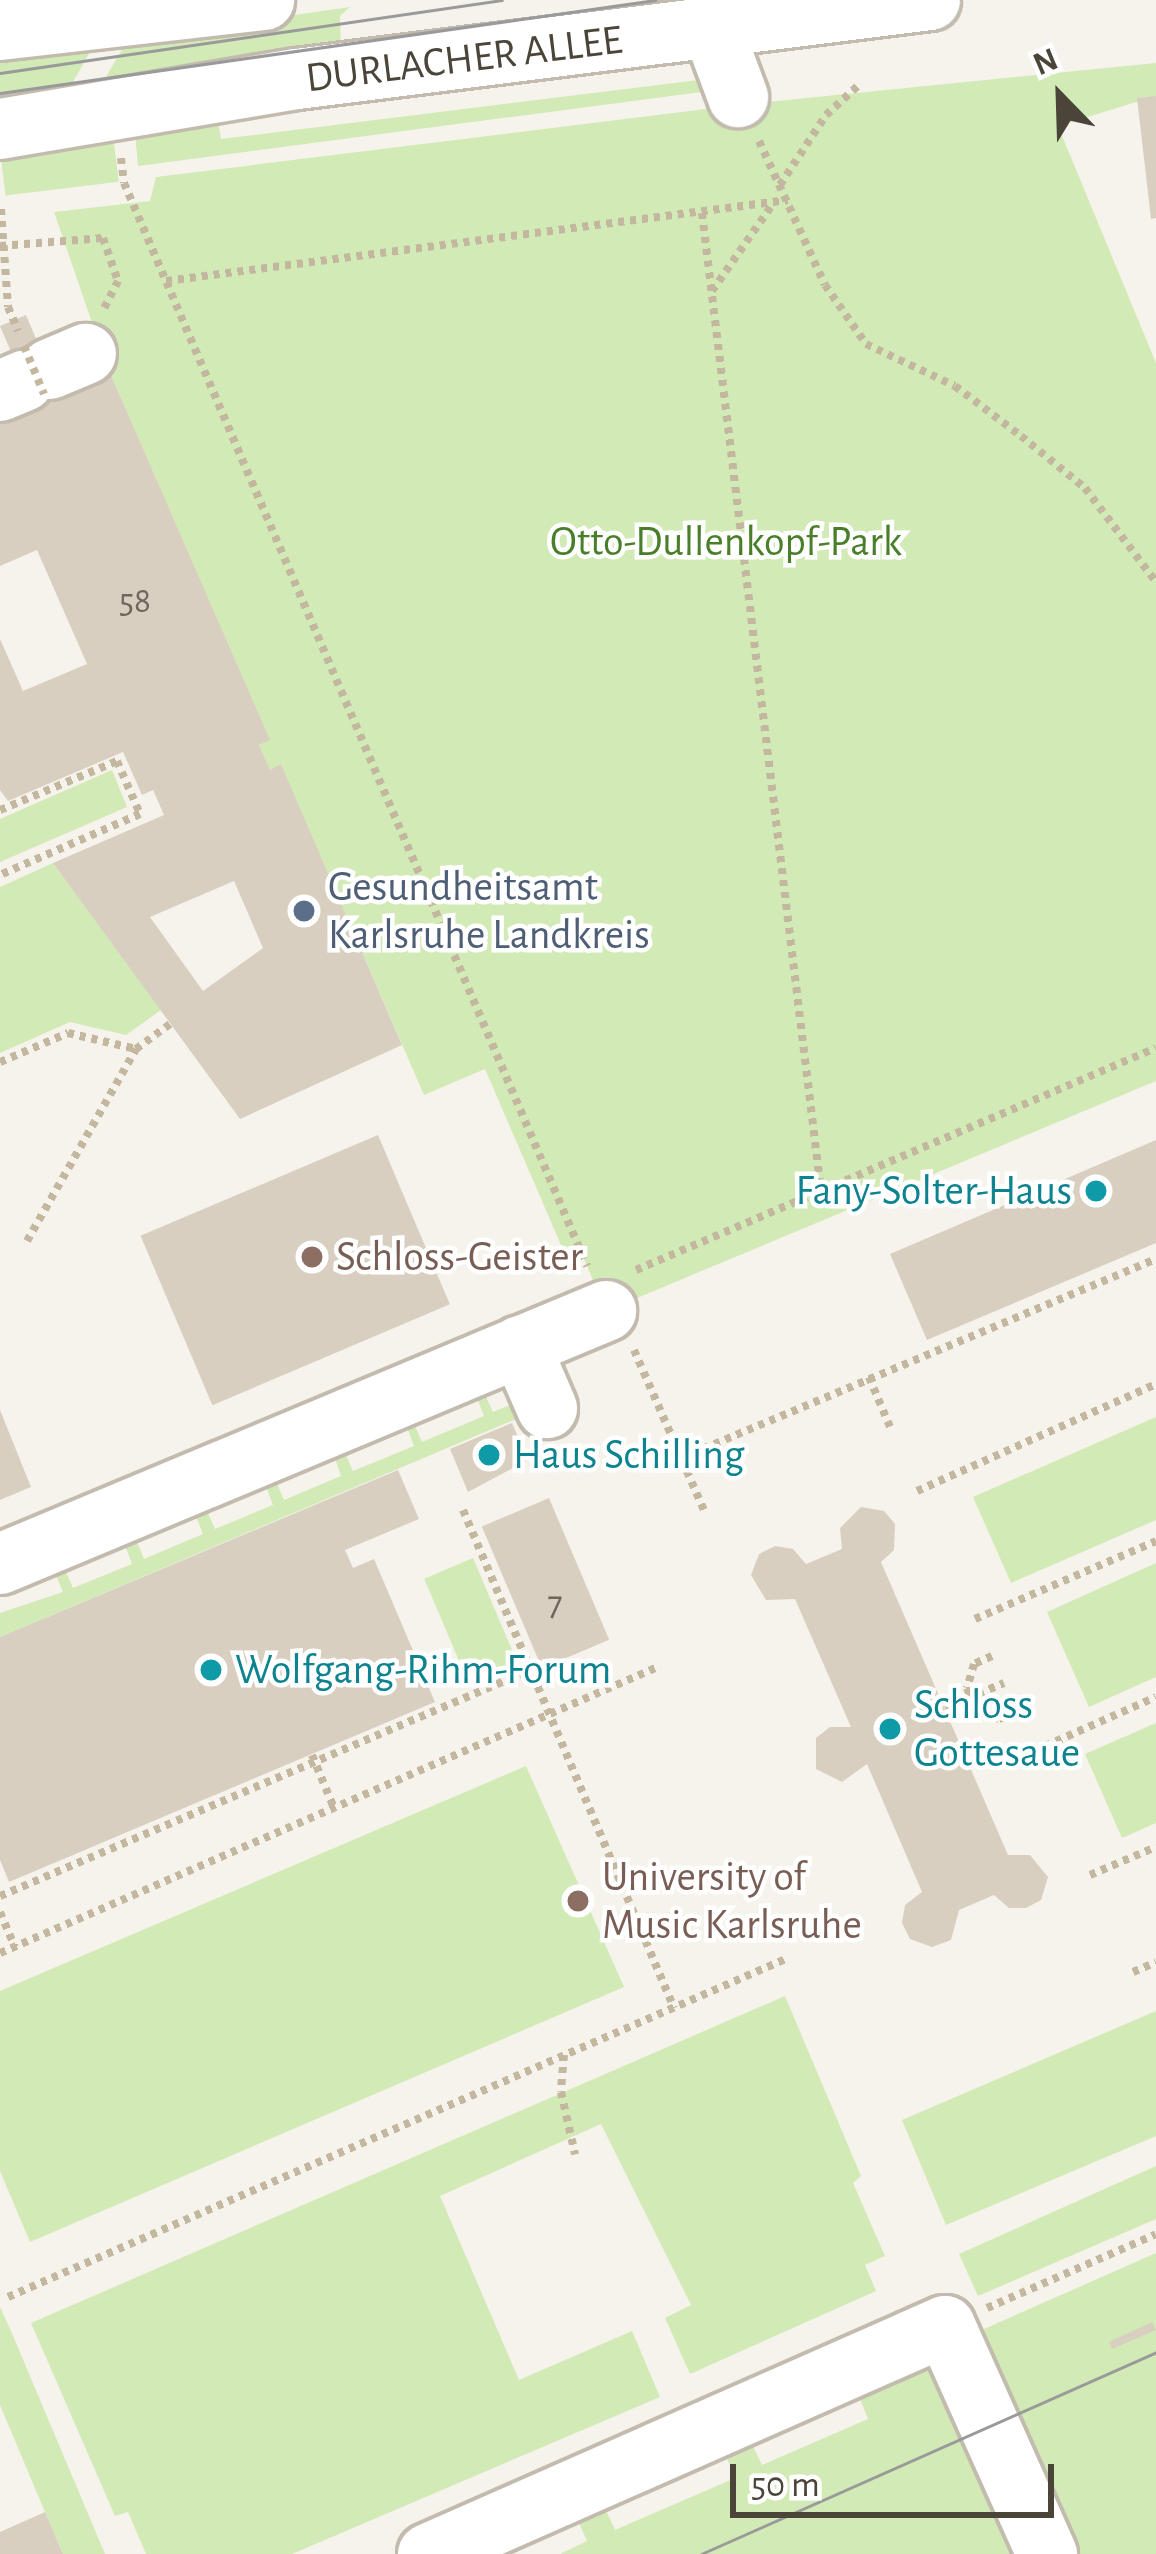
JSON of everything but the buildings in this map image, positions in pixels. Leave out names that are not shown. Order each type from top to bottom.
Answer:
[{"type":"street","points":[[0,30],[264,0]]},
{"type":"street","name":"DURLACHER ALLEE","points":[[0,129],[297,79],[930,0]]},
{"type":"street","points":[[712,27],[737,97]]},
{"type":"street","points":[[0,1564],[520,1346],[606,1292]]},
{"type":"street","points":[[520,1346],[547,1408]]},
{"type":"street","points":[[428,2554],[964,2318],[1047,2554]]},
{"type":"path","points":[[780,184],[826,115],[861,83]]},
{"type":"path","points":[[737,97],[825,286],[866,344],[955,386],[1085,488],[1156,582]]},
{"type":"path","points":[[127,191],[606,1292],[820,1191],[1156,1048]]},
{"type":"path","points":[[166,281],[788,200]]},
{"type":"path","points":[[712,292],[773,204]]},
{"type":"path","points":[[2,209],[12,318]]},
{"type":"path","points":[[701,213],[820,1191]]},
{"type":"path","points":[[3,244],[103,238],[118,281],[112,301],[45,362]]},
{"type":"path","points":[[0,810],[117,761],[140,814],[0,874]]},
{"type":"path","points":[[27,1241],[136,1048],[170,1024]]},
{"type":"path","points":[[0,1062],[68,1033],[136,1048]]},
{"type":"path","points":[[681,1458],[1156,1259]]},
{"type":"path","points":[[641,1367],[704,1510]]},
{"type":"path","points":[[869,1377],[890,1427]]},
{"type":"path","points":[[917,1490],[1156,1384]]},
{"type":"path","points":[[463,1510],[674,2008]]},
{"type":"path","points":[[975,1619],[1156,1540]]},
{"type":"path","points":[[970,1697],[974,1664],[992,1656]]},
{"type":"path","points":[[0,1953],[660,1666]]},
{"type":"path","points":[[0,1897],[313,1758],[530,1670]]},
{"type":"path","points":[[945,1708],[1004,1683]]},
{"type":"path","points":[[970,1697],[999,1719],[1017,1712]]},
{"type":"path","points":[[1034,1751],[1156,1697]]},
{"type":"path","points":[[313,1758],[334,1808]]},
{"type":"path","points":[[1090,1875],[1156,1846]]},
{"type":"path","points":[[0,1912],[15,1946]]},
{"type":"path","points":[[8,2297],[788,1958]]},
{"type":"path","points":[[1133,1972],[1156,1962]]},
{"type":"path","points":[[565,2055],[562,2092],[575,2154]]},
{"type":"path","points":[[964,2318],[1156,2234]]},
{"type":"green space","points":[[350,7],[340,16],[341,50],[102,84],[128,39]]},
{"type":"green space","points":[[95,43],[69,89],[0,116],[0,44]]},
{"type":"green space","name":"Otto-Dullenkopf-Park","points":[[1156,63],[1156,96],[1058,126],[1156,363],[1156,1081],[606,1311],[582,1254],[567,1259],[485,1069],[424,1095],[281,765],[270,770],[259,745],[269,739],[107,366],[54,212],[150,201],[156,177],[746,104]]},
{"type":"green space","points":[[723,77],[724,89],[138,166],[135,132],[218,121],[221,139]]},
{"type":"green space","points":[[113,135],[119,182],[6,196],[0,149]]},
{"type":"green space","points":[[112,770],[127,807],[0,862],[0,819]]},
{"type":"green space","points":[[53,863],[161,1010],[126,1035],[70,1022],[0,1053],[0,887]]},
{"type":"green space","points":[[483,1390],[493,1412],[529,1397],[535,1411],[0,1637],[0,1613],[63,1592],[54,1570],[63,1565],[73,1588],[132,1564],[123,1540],[134,1535],[144,1559],[203,1534],[194,1511],[205,1506],[215,1529],[273,1505],[264,1481],[274,1477],[284,1500],[341,1476],[333,1453],[343,1448],[353,1471],[414,1446],[405,1422],[412,1419],[422,1442],[484,1416],[475,1393]]},
{"type":"green space","points":[[1156,1417],[1156,1520],[1011,1583],[973,1497]]},
{"type":"green space","points":[[473,1558],[518,1664],[469,1685],[424,1579]]},
{"type":"green space","points":[[1156,1563],[1156,1677],[1089,1707],[1047,1612]]},
{"type":"green space","points":[[1156,1723],[1156,1823],[1122,1838],[1085,1754]]},
{"type":"green space","points":[[526,1766],[624,1987],[30,2242],[0,2171],[0,1991]]},
{"type":"green space","points":[[785,1996],[861,2176],[853,2183],[885,2256],[865,2265],[876,2291],[690,2374],[665,2318],[691,2305],[601,2124],[440,2196],[519,2380],[632,2331],[660,2397],[292,2554],[146,2554],[128,2512],[115,2516],[31,2323]]},
{"type":"green space","points":[[1156,2011],[1156,2136],[946,2225],[902,2120]]},
{"type":"green space","points":[[1156,2166],[1156,2219],[978,2296],[959,2254]]},
{"type":"green space","points":[[1156,2253],[1156,2554],[560,2554],[587,2541],[576,2516],[603,2504],[615,2530],[735,2478],[724,2451],[750,2440],[762,2465],[868,2419],[855,2386]]},
{"type":"green space","points":[[0,2307],[105,2554],[63,2554],[45,2512],[0,2405]]},
{"type":"tram line","points":[[0,73],[502,0]]},
{"type":"tram line","points":[[0,93],[655,0]]},
{"type":"tram line","points":[[701,2554],[1156,2352]]},
{"type":"place","name":"Gesundheitsamt Karlsruhe Landkreis","points":[[304,911]]},
{"type":"place","name":"Fany-Solter-Haus","points":[[1096,1191]]},
{"type":"place","name":"Schloss-Geister","points":[[312,1257]]},
{"type":"place","name":"Haus Schilling","points":[[489,1455]]},
{"type":"place","name":"Wolfgang-Rihm-Forum","points":[[211,1670]]},
{"type":"place","name":"Schloss Gottesaue","points":[[890,1729]]},
{"type":"place","name":"University of Music Karlsruhe","points":[[578,1901]]}]
